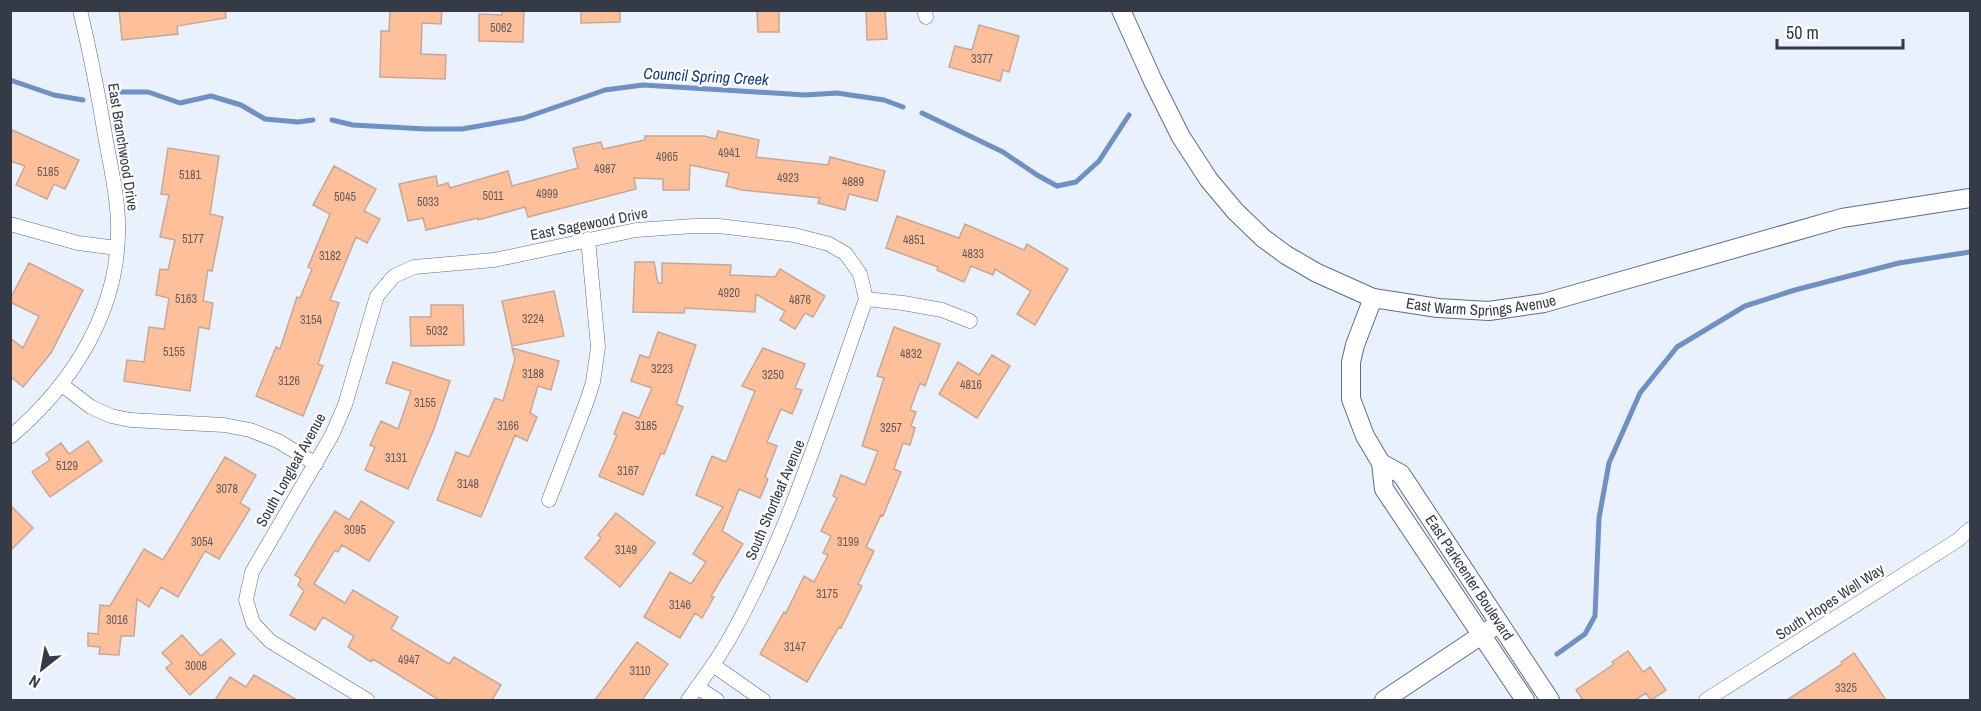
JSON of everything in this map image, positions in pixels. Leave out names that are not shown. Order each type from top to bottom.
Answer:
[{"type":"street","name":"East Branchwood Drive","points":[[10,436],[32,419],[62,385],[93,333],[107,299],[115,268],[117,200],[92,61],[80,10]]},
{"type":"street","name":"East Warm Springs Avenue","points":[[1121,10],[1181,137],[1209,180],[1235,211],[1263,238],[1286,255],[1317,273],[1373,298],[1438,308],[1489,310],[1544,303],[1842,218],[1971,198]]},
{"type":"street","points":[[10,224],[78,243],[117,248]]},
{"type":"street","name":"East Sagewood Drive","points":[[394,276],[414,267],[494,260],[636,230],[694,226],[744,228],[794,235],[829,244],[846,254],[860,274],[866,299]]},
{"type":"street","points":[[549,500],[593,382],[598,347],[588,239]]},
{"type":"street","name":"South Longleaf Avenue","points":[[367,700],[270,641],[252,623],[246,600],[252,572],[332,435],[345,405],[377,296],[394,276]]},
{"type":"street","name":"East Parkcenter Boulevard","points":[[1373,298],[1355,345],[1351,363],[1351,399],[1365,436],[1381,463],[1384,489],[1525,700]]},
{"type":"street","points":[[866,299],[942,310],[970,321]]},
{"type":"street","name":"South Shortleaf Avenue","points":[[688,700],[713,665],[746,608],[795,499],[823,426],[866,299]]},
{"type":"street","points":[[62,385],[91,407],[111,416],[130,420],[224,425],[250,430],[278,441],[316,464]]},
{"type":"street","name":"East Parkcenter Boulevard","points":[[1381,463],[1401,474],[1550,700]]},
{"type":"street","name":"South Hopes Well Way","points":[[1706,700],[1958,540],[1971,529]]},
{"type":"street","points":[[1384,700],[1499,623]]},
{"type":"street","points":[[713,665],[763,700]]},
{"type":"street","points":[[698,687],[717,700]]},
{"type":"building","points":[[119,10],[225,10],[226,18],[177,26],[178,34],[122,40]]},
{"type":"building","points":[[390,10],[442,10],[441,24],[422,23],[421,54],[446,55],[445,79],[380,77],[381,31],[389,31]]},
{"type":"building","points":[[502,10],[524,10],[523,42],[479,41],[479,14],[502,15]]},
{"type":"building","points":[[581,10],[620,10],[620,22],[581,23]]},
{"type":"building","points":[[757,10],[779,10],[779,32],[758,32]]},
{"type":"building","points":[[866,10],[885,10],[887,39],[867,40]]},
{"type":"building","points":[[979,25],[1019,36],[1009,72],[1003,70],[1000,81],[949,67],[955,46],[972,50]]},
{"type":"building","points":[[10,129],[79,160],[65,189],[54,184],[47,199],[16,185],[25,166],[10,161]]},
{"type":"building","points":[[718,131],[759,140],[756,157],[828,165],[830,157],[885,171],[877,201],[849,194],[845,210],[818,203],[820,198],[742,190],[726,186],[729,173],[690,165],[689,190],[663,190],[663,179],[634,178],[636,189],[528,217],[525,207],[478,220],[478,218],[426,230],[423,218],[408,221],[399,184],[436,176],[438,186],[448,183],[450,188],[508,171],[512,186],[578,168],[573,148],[601,142],[603,149],[645,140],[645,136],[704,136],[716,139]]},
{"type":"building","points":[[168,148],[219,156],[210,214],[223,217],[212,271],[208,270],[203,301],[213,303],[209,329],[199,327],[190,391],[124,381],[127,360],[144,362],[149,327],[164,329],[169,298],[156,295],[160,269],[168,270],[175,240],[160,237],[169,195],[161,194]]},
{"type":"building","points":[[334,166],[376,189],[364,211],[380,219],[367,243],[356,237],[330,300],[339,303],[318,364],[323,366],[303,416],[256,396],[276,347],[280,349],[297,297],[300,298],[312,269],[308,267],[330,214],[313,205]]},
{"type":"building","points":[[897,216],[959,238],[965,224],[1024,250],[1027,244],[1068,269],[1035,325],[1017,314],[1031,291],[995,269],[993,275],[971,266],[964,282],[937,270],[938,267],[886,248]]},
{"type":"building","points":[[635,262],[654,262],[658,283],[662,283],[662,263],[731,265],[730,275],[775,277],[780,269],[825,296],[813,317],[805,313],[795,329],[780,320],[785,311],[756,294],[755,312],[685,308],[684,313],[633,312]]},
{"type":"building","points":[[29,263],[83,290],[51,353],[23,387],[10,376],[10,338],[23,348],[39,316],[10,302],[10,299]]},
{"type":"building","points":[[554,291],[564,336],[512,346],[502,301]]},
{"type":"building","points":[[431,305],[463,305],[464,345],[411,346],[410,317],[431,317]]},
{"type":"building","points":[[894,327],[940,344],[925,386],[920,383],[910,410],[916,412],[911,426],[915,428],[910,445],[903,443],[894,469],[901,472],[883,516],[881,515],[866,547],[874,551],[858,584],[862,586],[841,628],[839,627],[807,682],[760,654],[784,612],[786,613],[804,576],[814,582],[828,555],[823,553],[831,536],[821,531],[837,498],[833,496],[841,475],[865,485],[878,451],[862,446],[884,378],[877,376]]},
{"type":"building","points":[[658,332],[696,345],[676,404],[683,407],[664,454],[661,453],[643,495],[599,476],[617,435],[614,434],[623,412],[639,418],[652,388],[631,381],[640,355],[649,358]]},
{"type":"building","points":[[512,348],[559,361],[551,390],[538,386],[530,413],[537,417],[527,441],[515,435],[481,517],[437,500],[456,452],[469,457],[495,398],[503,401],[515,359]]},
{"type":"building","points":[[763,348],[805,364],[795,388],[802,390],[792,414],[781,409],[767,442],[777,446],[760,498],[739,489],[722,531],[743,544],[711,596],[714,597],[702,618],[695,613],[680,638],[644,617],[670,572],[691,584],[706,562],[693,554],[723,507],[696,495],[712,456],[726,462],[755,391],[742,386]]},
{"type":"building","points":[[992,355],[1010,366],[977,418],[939,394],[958,362],[979,375]]},
{"type":"building","points":[[393,362],[450,381],[434,429],[408,489],[365,470],[375,447],[370,445],[381,421],[398,429],[411,391],[386,383]]},
{"type":"building","points":[[88,441],[102,461],[50,497],[32,472],[50,460],[46,454],[61,443],[69,454]]},
{"type":"building","points":[[225,457],[256,475],[240,503],[250,509],[219,559],[205,551],[178,597],[161,587],[149,607],[137,599],[134,636],[121,636],[119,655],[99,654],[100,647],[88,646],[88,633],[98,634],[100,605],[110,606],[144,549],[163,560]]},
{"type":"building","points":[[361,501],[394,522],[369,561],[342,545],[338,552],[335,550],[314,584],[345,603],[353,590],[398,617],[391,629],[449,664],[454,657],[501,685],[492,700],[439,700],[373,659],[371,662],[348,647],[354,636],[323,617],[315,630],[290,615],[304,591],[298,585],[301,579],[295,575],[317,539],[335,511],[349,520]]},
{"type":"building","points":[[10,505],[33,528],[10,551]]},
{"type":"building","points":[[616,513],[655,543],[620,587],[585,558],[601,538],[598,535]]},
{"type":"building","points":[[182,635],[201,656],[221,639],[235,654],[190,695],[166,668],[172,663],[162,653]]},
{"type":"building","points":[[637,642],[668,664],[642,700],[595,700]]},
{"type":"building","points":[[1628,651],[1643,672],[1650,667],[1666,690],[1651,700],[1646,693],[1635,700],[1583,700],[1576,690],[1614,664],[1612,662]]},
{"type":"building","points":[[1854,653],[1886,700],[1787,700],[1842,664],[1841,662]]},
{"type":"building","points":[[254,675],[297,700],[215,700],[230,677],[246,687]]},
{"type":"waterway","name":"Council Spring Creek","points":[[10,80],[54,95],[83,100]]},
{"type":"waterway","name":"Council Spring Creek","points":[[332,120],[353,125],[462,129],[524,118],[605,90],[643,85],[805,95],[837,93],[884,100],[903,107]]},
{"type":"waterway","name":"Council Spring Creek","points":[[119,92],[148,92],[180,103],[211,96],[241,105],[265,119],[298,122],[313,120]]},
{"type":"waterway","name":"Council Spring Creek","points":[[922,113],[1003,152],[1057,186],[1076,182],[1099,161],[1129,115]]},
{"type":"waterway","points":[[1557,654],[1585,634],[1595,616],[1599,518],[1609,463],[1640,393],[1677,347],[1745,306],[1795,290],[1899,263],[1970,252]]}]
